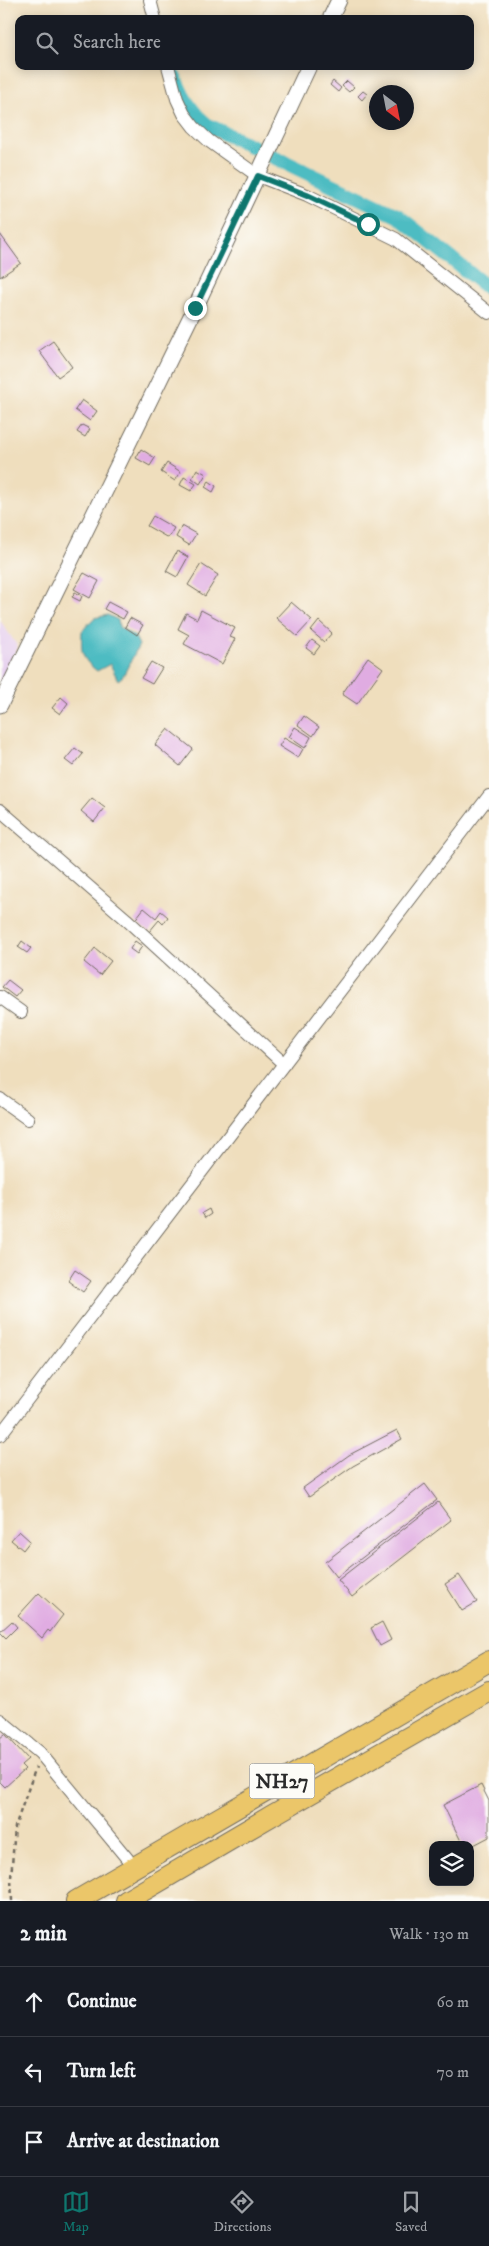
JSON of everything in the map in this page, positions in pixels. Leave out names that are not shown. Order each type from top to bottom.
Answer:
[{"type":"highway","name":"NH27","points":[[76,1901],[489,1661]]},
{"type":"highway","name":"NH27","points":[[126,1901],[489,1691]]},
{"type":"street","points":[[150,0],[154,15]]},
{"type":"street","points":[[332,15],[339,0]]},
{"type":"street","points":[[169,70],[177,99],[194,127],[209,141],[307,195],[396,239],[489,313]]},
{"type":"street","points":[[0,705],[261,170],[307,70]]},
{"type":"street","points":[[0,1435],[489,796]]},
{"type":"street","points":[[0,810],[126,919],[284,1064]]},
{"type":"street","points":[[0,997],[20,1012]]},
{"type":"street","points":[[0,1099],[28,1119]]},
{"type":"street","points":[[0,1720],[40,1753],[135,1868]]},
{"type":"path","points":[[12,1901],[15,1827],[40,1753]]},
{"type":"shaded area","points":[[0,620],[18,647],[0,685]]},
{"type":"water","points":[[108,615],[118,620],[119,627],[135,637],[139,645],[123,676],[118,680],[110,664],[97,671],[91,666],[87,662],[82,649],[82,631],[94,618]]},
{"type":"building","points":[[333,81],[341,88],[338,92],[330,85]]},
{"type":"building","points":[[347,81],[354,87],[349,92],[342,86]]},
{"type":"building","points":[[363,91],[367,94],[362,100],[358,96]]},
{"type":"building","points":[[0,234],[21,263],[0,277]]},
{"type":"building","points":[[53,341],[72,367],[58,377],[39,351]]},
{"type":"building","points":[[82,400],[97,411],[90,421],[75,410]]},
{"type":"building","points":[[82,425],[90,429],[85,437],[77,432]]},
{"type":"building","points":[[141,449],[155,458],[150,466],[136,458]]},
{"type":"building","points":[[167,463],[181,472],[175,481],[161,472]]},
{"type":"building","points":[[197,469],[206,474],[200,484],[192,478]]},
{"type":"building","points":[[184,477],[196,484],[191,491],[180,485]]},
{"type":"building","points":[[209,481],[216,486],[213,492],[205,487]]},
{"type":"building","points":[[153,516],[174,528],[168,538],[147,526]]},
{"type":"building","points":[[182,526],[196,534],[189,545],[176,537]]},
{"type":"building","points":[[177,551],[188,557],[177,577],[166,571]]},
{"type":"building","points":[[201,564],[218,575],[205,596],[188,585]]},
{"type":"building","points":[[84,573],[99,581],[90,598],[74,589]]},
{"type":"building","points":[[75,592],[82,596],[80,601],[72,597]]},
{"type":"building","points":[[108,602],[127,612],[123,619],[104,609]]},
{"type":"building","points":[[291,602],[312,620],[297,636],[276,618]]},
{"type":"building","points":[[201,610],[235,628],[230,637],[235,639],[222,664],[184,644],[189,635],[178,629],[186,613],[197,619]]},
{"type":"building","points":[[130,618],[143,625],[137,635],[125,627]]},
{"type":"building","points":[[319,621],[332,633],[324,642],[311,631]]},
{"type":"building","points":[[312,640],[320,646],[314,654],[306,648]]},
{"type":"building","points":[[368,657],[383,668],[357,704],[342,694]]},
{"type":"building","points":[[151,662],[162,668],[152,684],[141,678]]},
{"type":"building","points":[[61,697],[68,703],[60,714],[52,708]]},
{"type":"building","points":[[304,716],[319,727],[313,736],[298,725]]},
{"type":"building","points":[[295,727],[311,737],[305,748],[289,737]]},
{"type":"building","points":[[168,729],[193,749],[180,766],[155,745]]},
{"type":"building","points":[[284,738],[303,749],[298,758],[279,746]]},
{"type":"building","points":[[75,748],[83,754],[73,766],[65,760]]},
{"type":"building","points":[[92,798],[105,808],[94,822],[81,811]]},
{"type":"building","points":[[144,908],[156,918],[161,911],[168,917],[163,924],[159,920],[149,932],[134,921]]},
{"type":"building","points":[[22,941],[31,948],[27,953],[18,947]]},
{"type":"building","points":[[135,941],[142,946],[137,954],[130,949]]},
{"type":"building","points":[[95,948],[111,961],[100,975],[84,962]]},
{"type":"building","points":[[8,980],[21,990],[15,997],[2,987]]},
{"type":"building","points":[[209,1209],[211,1214],[205,1218],[202,1213]]},
{"type":"building","points":[[75,1270],[91,1281],[83,1292],[68,1281]]},
{"type":"building","points":[[397,1430],[402,1439],[353,1466],[309,1497],[303,1488],[349,1455]]},
{"type":"building","points":[[425,1484],[437,1500],[337,1577],[325,1562]]},
{"type":"building","points":[[438,1502],[451,1520],[352,1597],[338,1580]]},
{"type":"building","points":[[19,1531],[30,1541],[23,1550],[11,1540]]},
{"type":"building","points":[[459,1575],[477,1602],[462,1611],[445,1584]]},
{"type":"building","points":[[39,1593],[63,1615],[50,1632],[48,1630],[42,1638],[18,1616]]},
{"type":"building","points":[[12,1621],[17,1627],[6,1638],[0,1632]]},
{"type":"building","points":[[382,1622],[391,1640],[380,1646],[371,1628]]},
{"type":"building","points":[[5,1734],[28,1759],[21,1765],[25,1769],[5,1787],[0,1782],[0,1738]]},
{"type":"building","points":[[481,1785],[489,1801],[489,1837],[474,1845],[474,1841],[461,1841],[443,1805]]},
{"type":"waterway","points":[[175,78],[188,104],[207,125],[398,216],[489,289]]},
{"type":"route","points":[[195,308],[258,176],[307,195],[368,224]]}]
